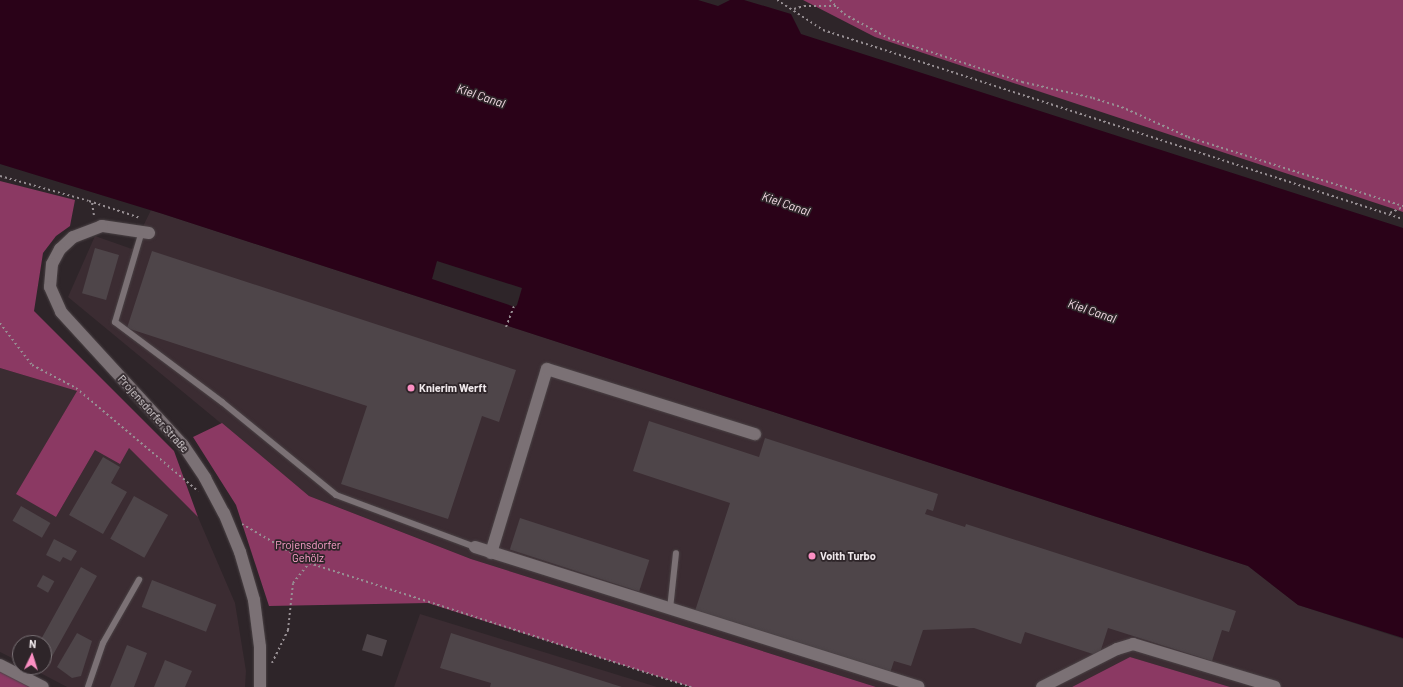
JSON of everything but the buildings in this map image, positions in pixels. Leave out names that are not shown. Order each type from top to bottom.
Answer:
[{"type":"street","name":"Projensdorfer Straße","points":[[149,233],[110,226],[92,228],[73,237],[55,256],[49,279],[56,305],[95,351],[142,398],[183,445],[205,478],[224,513],[240,552],[254,600],[260,647],[260,687]]},
{"type":"street","points":[[491,552],[547,369],[755,434]]},
{"type":"street","points":[[475,547],[918,687]]},
{"type":"street","points":[[1042,687],[1116,649],[1133,644],[1275,687]]},
{"type":"street","points":[[0,665],[43,687]]},
{"type":"lane","points":[[149,233],[114,322],[222,402],[336,495],[475,547]]},
{"type":"lane","points":[[670,609],[676,553]]},
{"type":"lane","points":[[88,687],[103,643],[139,580]]},
{"type":"path","points":[[778,0],[794,9],[812,25],[823,30],[1403,218]]},
{"type":"path","points":[[830,0],[844,14],[888,38],[1022,82],[1066,94],[1093,98],[1188,136],[1403,207]]},
{"type":"path","points":[[794,9],[804,6],[836,6]]},
{"type":"path","points":[[0,176],[92,202],[152,222],[149,233]]},
{"type":"path","points":[[92,202],[95,213],[92,228]]},
{"type":"path","points":[[1388,214],[1403,207]]},
{"type":"path","points":[[506,327],[514,306]]},
{"type":"path","points":[[0,323],[32,365],[76,388],[200,493]]},
{"type":"path","points":[[224,513],[309,563],[691,687]]},
{"type":"path","points":[[271,666],[288,630],[293,583],[309,563]]},
{"type":"shaded area","points":[[151,210],[1248,566],[1298,605],[1403,639],[1403,687],[1230,687],[1130,657],[1072,687],[876,687],[471,559],[309,496],[68,297],[95,236],[132,249]]},
{"type":"shaded area","points":[[0,368],[77,391],[17,494],[56,517],[95,450],[129,448],[198,517],[235,603],[246,671],[245,687],[67,687],[44,675],[52,675],[52,635],[12,635],[12,658],[0,652]]},
{"type":"shaded area","points":[[420,614],[657,687],[394,687]]},
{"type":"green space","points":[[803,0],[1403,0],[1403,212],[875,37]]},
{"type":"green space","points":[[0,181],[75,200],[70,226],[56,236],[43,253],[34,311],[174,451],[198,517],[129,448],[120,464],[95,450],[56,517],[16,494],[77,391],[0,368]]},
{"type":"green space","name":"Projensdorfer Gehölz","points":[[222,423],[309,496],[471,559],[876,687],[691,687],[428,603],[269,606],[236,505],[193,437]]},
{"type":"green space","points":[[1130,657],[1230,687],[1072,687]]},
{"type":"green space","points":[[0,671],[31,687],[0,687]]},
{"type":"water","name":"Kiel Canal","points":[[0,0],[698,0],[718,6],[730,0],[744,0],[791,14],[801,34],[1403,228],[1403,638],[1298,605],[1248,566],[163,214],[0,164]]},
{"type":"pier","points":[[437,261],[522,288],[517,305],[515,307],[432,279]]},
{"type":"place","name":"Knierim Werft","points":[[411,388]]},
{"type":"place","name":"Voith Turbo","points":[[812,556]]}]
